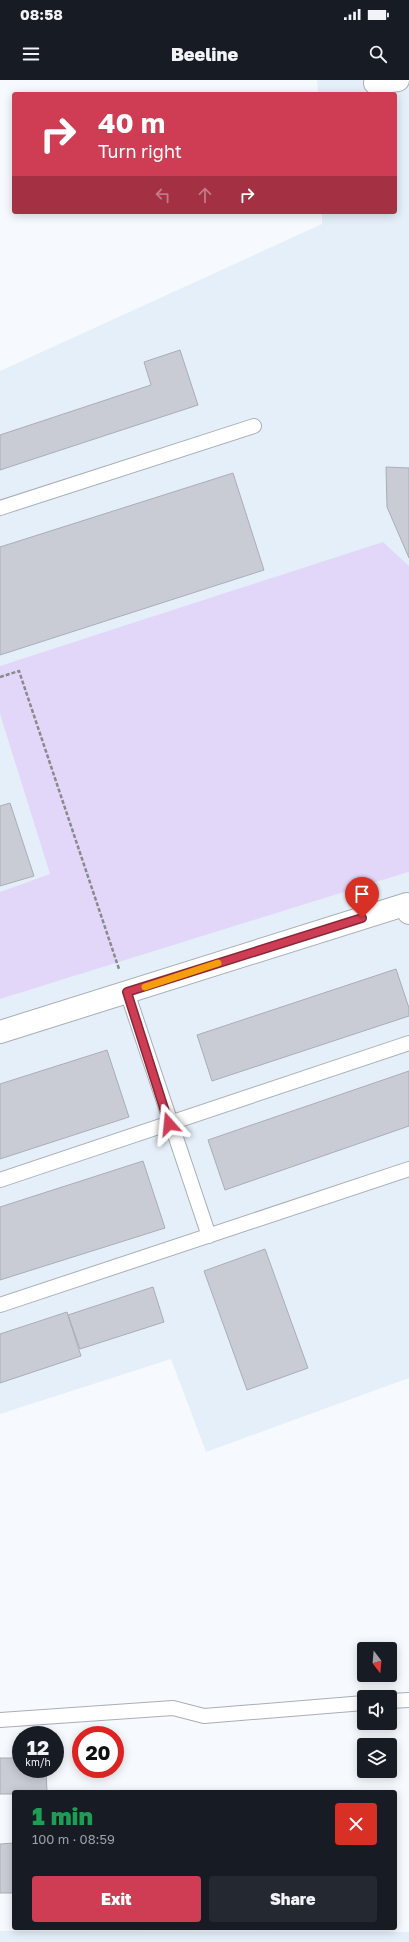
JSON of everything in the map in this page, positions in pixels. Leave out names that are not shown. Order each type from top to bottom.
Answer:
[{"type":"street","points":[[375,83],[398,80]]},
{"type":"street","points":[[0,1032],[407,904],[409,913]]},
{"type":"lane","points":[[0,508],[254,426]]},
{"type":"lane","points":[[127,992],[169,1124],[208,1236]]},
{"type":"lane","points":[[0,1180],[409,1043]]},
{"type":"lane","points":[[0,1305],[409,1169]]},
{"type":"lane","points":[[397,1701],[409,1700]]},
{"type":"lane","points":[[0,1720],[173,1708],[204,1716],[357,1704]]},
{"type":"path","points":[[0,677],[19,671],[127,992]]},
{"type":"shaded area","points":[[317,80],[409,80],[409,1378],[206,1452],[171,1359],[0,1414],[0,371],[322,224],[322,214],[397,214],[397,92],[318,92]]},
{"type":"shaded area","points":[[383,542],[409,566],[409,873],[408,872],[0,999],[0,892],[50,874],[0,714],[0,666]]},
{"type":"shaded area","points":[[0,1931],[409,1932],[409,1942],[0,1942]]},
{"type":"building","points":[[180,350],[198,405],[0,470],[0,435],[151,385],[144,362]]},
{"type":"building","points":[[386,467],[409,468],[409,558],[387,507]]},
{"type":"building","points":[[233,473],[264,570],[0,655],[0,547]]},
{"type":"building","points":[[10,803],[34,876],[0,886],[0,806]]},
{"type":"building","points":[[396,969],[409,1008],[409,1016],[212,1081],[197,1035]]},
{"type":"building","points":[[107,1050],[129,1117],[0,1159],[0,1084]]},
{"type":"building","points":[[409,1071],[409,1126],[225,1190],[208,1140]]},
{"type":"building","points":[[143,1161],[165,1228],[0,1280],[0,1207]]},
{"type":"building","points":[[265,1249],[308,1368],[247,1390],[204,1271]]},
{"type":"building","points":[[153,1287],[164,1322],[80,1349],[68,1315]]},
{"type":"building","points":[[67,1312],[81,1356],[0,1383],[0,1334]]},
{"type":"building","points":[[0,1758],[12,1758],[12,1778],[46,1778],[47,1790],[12,1790],[12,1794],[0,1794]]},
{"type":"building","points":[[12,1843],[12,1893],[0,1893],[0,1844]]},
{"type":"slow traffic","points":[[145,987],[218,963]]},
{"type":"route","points":[[169,1124],[127,992],[362,918]]}]
